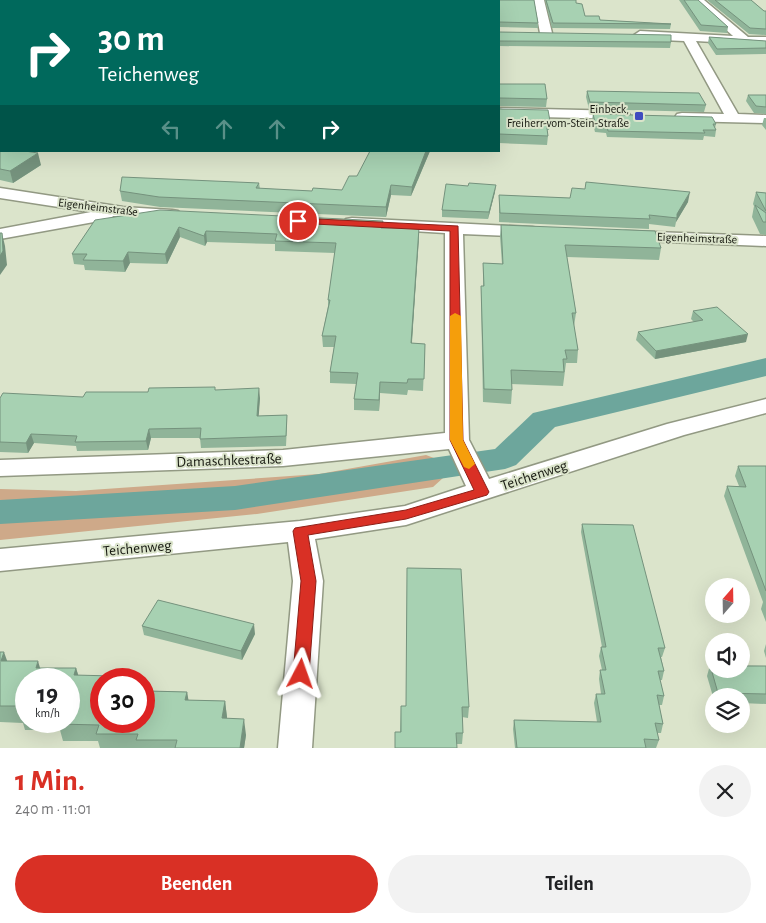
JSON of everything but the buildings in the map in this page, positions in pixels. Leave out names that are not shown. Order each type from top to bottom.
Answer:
[{"type":"street","points":[[539,0],[546,34]]},
{"type":"street","points":[[698,0],[745,40]]},
{"type":"street","points":[[630,35],[687,36],[766,41]]},
{"type":"street","points":[[687,36],[734,119]]},
{"type":"street","points":[[500,112],[639,116]]},
{"type":"street","points":[[668,117],[766,119]]},
{"type":"street","name":"Eigenheimstraße","points":[[0,193],[123,212],[191,216]]},
{"type":"street","points":[[0,234],[123,212]]},
{"type":"street","points":[[337,223],[551,232]]},
{"type":"street","points":[[454,228],[457,441],[482,491]]},
{"type":"street","name":"Eigenheimstraße","points":[[609,235],[766,241]]},
{"type":"street","name":"Teichenweg","points":[[0,560],[300,531],[406,515],[676,429],[766,406]]},
{"type":"street","name":"Damaschkestraße","points":[[0,468],[283,458],[457,441]]},
{"type":"street","points":[[295,748],[308,581],[300,531]]},
{"type":"shaded area","points":[[426,455],[434,458],[443,478],[433,487],[257,514],[0,540],[0,489],[76,491],[319,474]]},
{"type":"waterway","points":[[0,512],[235,498],[505,458],[544,420],[766,367]]},
{"type":"slow traffic","points":[[455,316],[457,440],[469,464]]},
{"type":"place","name":"Einbeck, Freiherr-vom-Stein-Straße","points":[[639,116]]},
{"type":"route","points":[[298,221],[454,228],[457,440],[482,492],[406,515],[300,531],[308,581],[301,674]]}]
